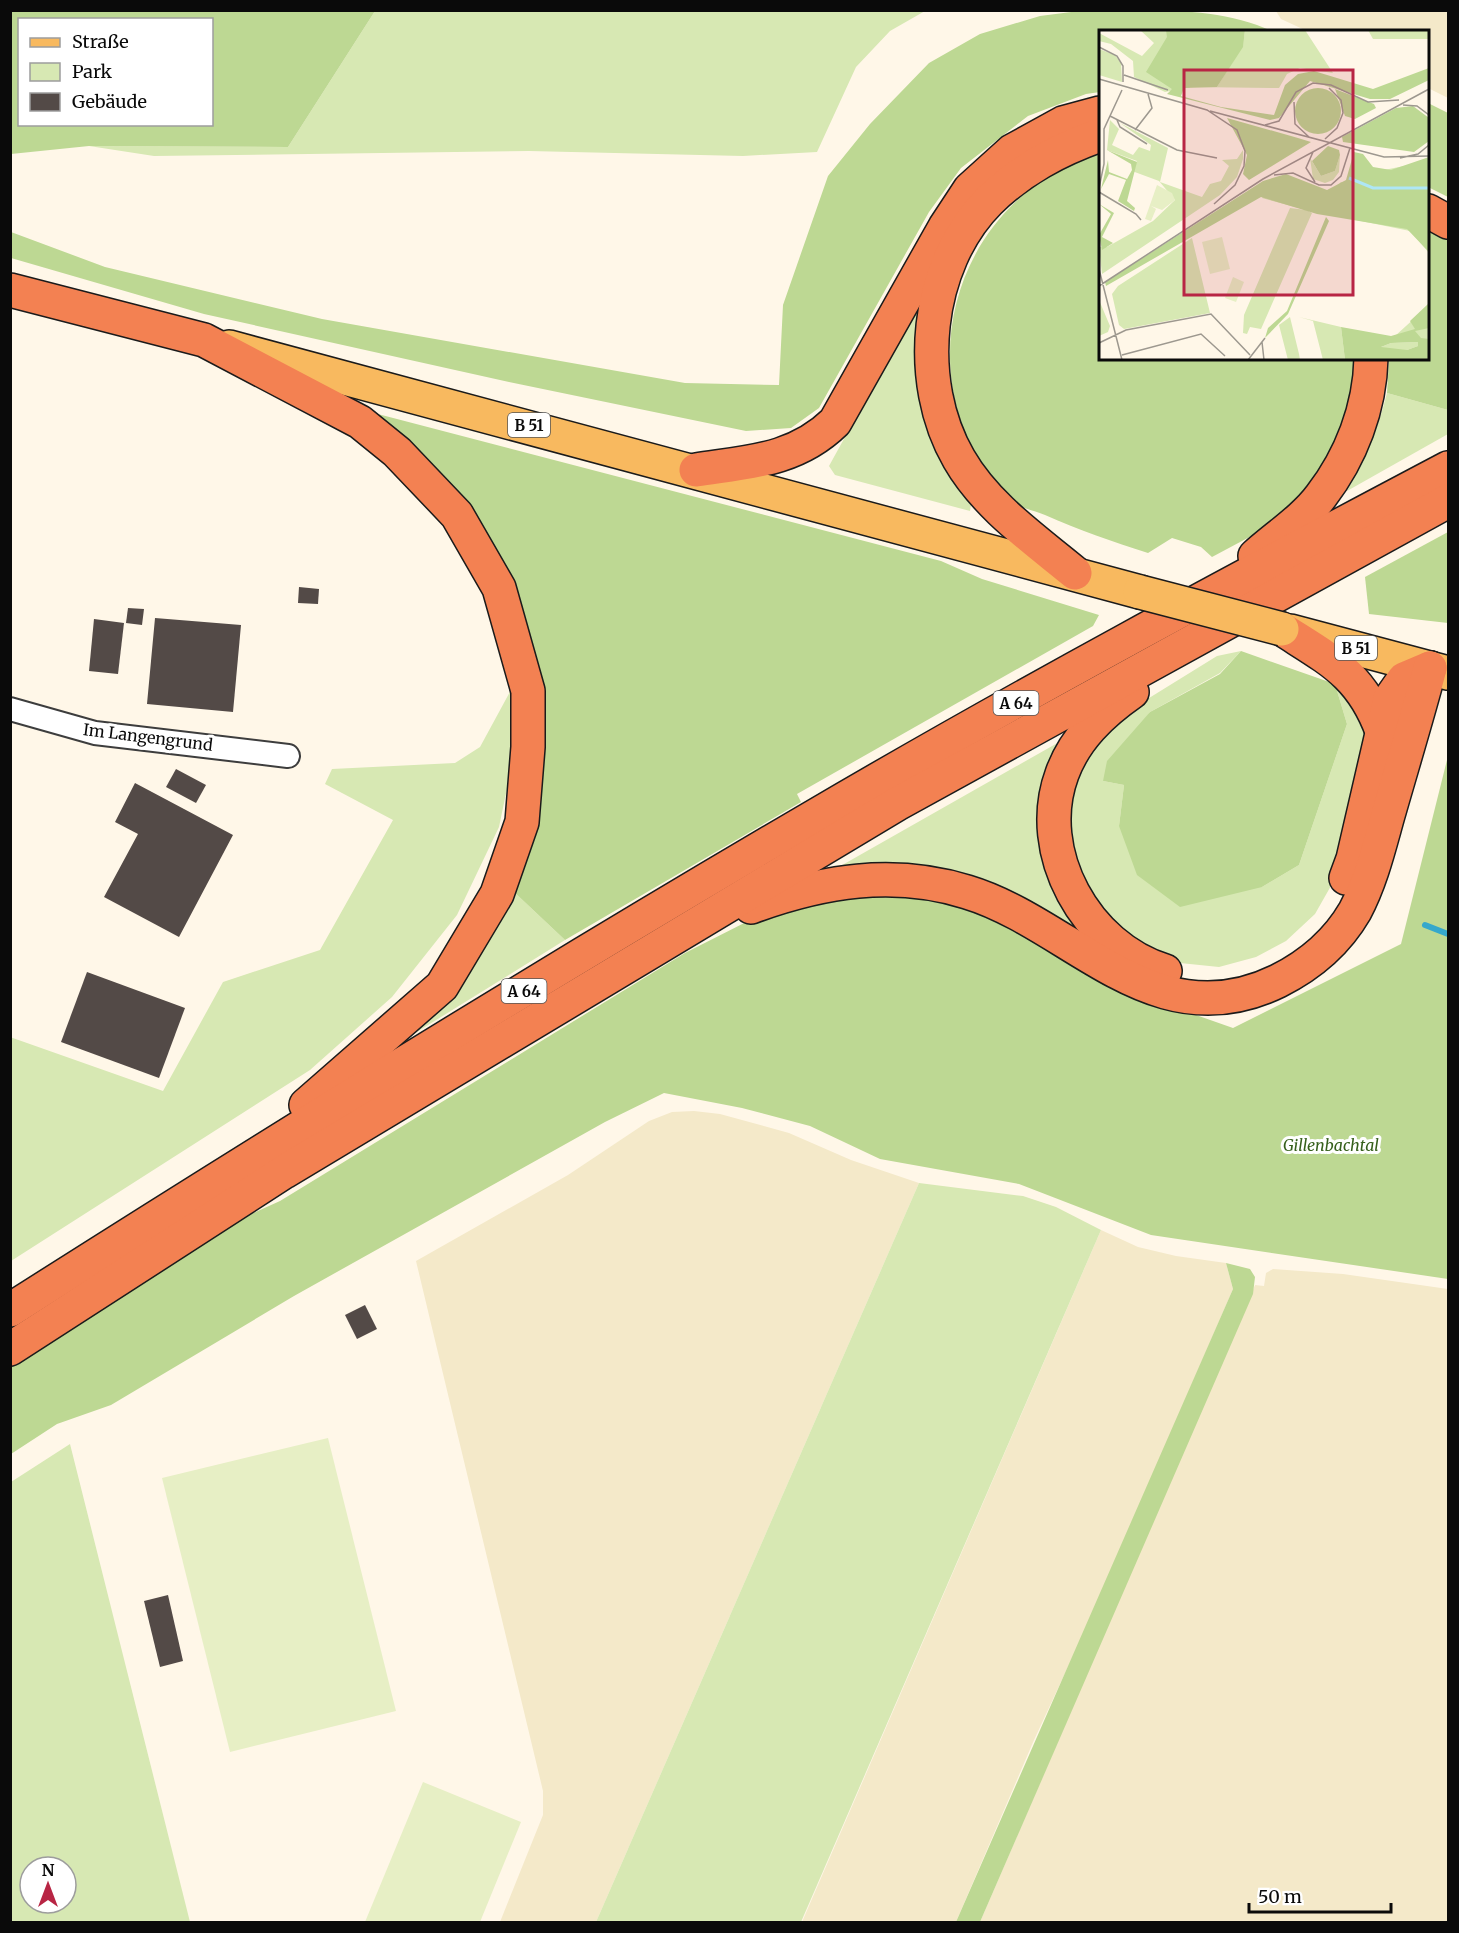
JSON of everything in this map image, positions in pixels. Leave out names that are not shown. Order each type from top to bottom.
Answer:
[{"type":"highway","points":[[696,470],[774,457],[818,438],[835,422],[945,227],[970,189],[1012,151],[1063,123],[1099,114]]},
{"type":"highway","points":[[1075,573],[986,496],[959,459],[937,401],[932,364],[933,320],[940,286],[958,244],[987,203],[1022,172],[1060,149],[1099,136]]},
{"type":"highway","points":[[1429,212],[1449,222]]},
{"type":"highway","name":"B 51","points":[[10,290],[204,340]]},
{"type":"highway","points":[[204,340],[360,422],[397,452],[457,515],[499,588],[528,691],[528,747],[522,822],[497,894],[466,949],[442,986],[237,1166]]},
{"type":"highway","points":[[1220,588],[1320,497],[1347,453],[1365,412],[1371,360]]},
{"type":"highway","name":"A 64","points":[[10,1310],[237,1166],[812,818],[1220,588],[1449,468]]},
{"type":"highway","name":"A 64","points":[[10,1349],[284,1172],[897,804],[1270,597],[1449,501]]},
{"type":"highway","points":[[678,934],[809,888],[841,881],[895,879],[940,885],[989,900],[1032,922],[1093,961],[1160,991],[1214,997],[1265,987],[1311,961],[1335,939],[1355,910],[1370,876],[1439,671],[1419,671],[1398,684],[1390,699],[1346,877],[1330,908],[1316,926],[1281,955],[1256,967],[1206,976],[1168,972],[1141,962],[1101,932],[1086,914],[1070,887],[1056,845],[1058,791],[1073,752],[1089,729],[1111,706],[1270,597]]},
{"type":"highway","points":[[1282,629],[1354,680],[1370,702],[1382,731]]},
{"type":"main road","name":"B 51","points":[[204,340],[696,470],[1140,592],[1439,671]]},
{"type":"street","name":"Im Langengrund","points":[[10,709],[95,733],[288,756]]},
{"type":"shaded area","points":[[1276,11],[1448,11],[1448,98],[1429,88],[1429,30],[1305,30],[1281,19]]},
{"type":"shaded area","points":[[694,1111],[720,1114],[789,1133],[851,1160],[919,1183],[596,1922],[500,1922],[543,1815],[543,1791],[416,1261],[568,1175],[649,1121],[672,1112]]},
{"type":"shaded area","points":[[1101,1230],[1138,1247],[1176,1256],[1226,1263],[1233,1289],[1099,1600],[1034,1740],[956,1922],[802,1922]]},
{"type":"shaded area","points":[[1273,1269],[1343,1274],[1448,1289],[1448,1922],[980,1922],[1255,1285],[1264,1286],[1266,1273]]},
{"type":"green space","points":[[11,10],[375,11],[288,147],[89,146],[11,154]]},
{"type":"green space","points":[[375,11],[925,11],[890,31],[856,67],[817,152],[743,156],[529,151],[154,156],[89,146],[288,147]]},
{"type":"green space","points":[[1079,11],[1177,11],[1227,17],[1269,30],[1099,30],[1099,92],[1086,94],[1028,116],[961,168],[929,212],[819,408],[791,428],[746,431],[509,382],[204,314],[11,258],[11,232],[105,267],[322,319],[685,383],[779,385],[783,305],[828,176],[870,124],[929,63],[980,34],[1040,16]]},
{"type":"green space","points":[[1429,104],[1448,113],[1448,197],[1429,188]]},
{"type":"green space","points":[[1099,154],[1099,360],[1364,360],[1327,472],[1272,525],[1212,557],[1201,547],[1172,538],[1148,553],[1096,536],[1020,506],[1005,496],[991,479],[964,430],[952,387],[950,343],[957,301],[972,262],[994,226],[1023,195],[1059,171]]},
{"type":"green space","points":[[1429,229],[1448,240],[1448,410],[1387,393],[1389,360],[1429,360]]},
{"type":"green space","points":[[918,305],[923,308],[934,438],[955,483],[971,505],[970,511],[835,475],[829,466]]},
{"type":"green space","points":[[1387,393],[1448,410],[1448,434],[1347,491],[1370,443]]},
{"type":"green space","points":[[374,413],[941,561],[982,579],[1099,615],[1093,626],[797,794],[801,802],[565,940],[513,891],[537,672]]},
{"type":"green space","points":[[1448,532],[1448,623],[1369,614],[1365,577]]},
{"type":"green space","points":[[1241,651],[1220,673],[1150,712],[1103,781],[1124,785],[1119,826],[1262,887],[1299,865],[1347,724],[1335,684],[1348,691],[1369,740],[1336,877],[1315,914],[1286,941],[1256,957],[1219,967],[1180,963],[1143,953],[1110,932],[1068,860],[1072,778],[1088,750],[1120,716],[1217,656]]},
{"type":"green space","points":[[1241,651],[1335,684],[1347,724],[1299,865],[1262,887],[1180,907],[1137,875],[1119,826],[1124,785],[1103,781],[1107,761],[1150,712],[1220,674]]},
{"type":"green space","points":[[512,688],[513,760],[499,827],[457,915],[392,997],[310,1070],[11,1261],[10,1037],[163,1091],[223,982],[320,950],[393,820],[325,784],[332,769],[455,763],[480,747]]},
{"type":"green space","points":[[1068,737],[1051,782],[1100,944],[837,868]]},
{"type":"green space","name":"Gillenbachtal","points":[[1448,756],[1448,1279],[1151,1235],[1019,1184],[880,1159],[810,1126],[742,1108],[664,1093],[605,1122],[294,1296],[111,1405],[57,1424],[11,1454],[11,1366],[240,1219],[280,1201],[685,953],[768,911],[827,891],[942,895],[1010,922],[1105,983],[1233,1028],[1401,944]]},
{"type":"green space","points":[[513,891],[565,940],[412,1035],[462,980]]},
{"type":"green space","points":[[919,1183],[1023,1196],[1056,1207],[1101,1230],[801,1922],[596,1922]]},
{"type":"green space","points":[[1226,1263],[1250,1269],[1255,1277],[1253,1294],[980,1922],[956,1922],[1233,1289]]},
{"type":"green space","points":[[328,1438],[396,1711],[230,1752],[162,1478]]},
{"type":"green space","points":[[70,1444],[190,1922],[11,1922],[11,1482]]},
{"type":"green space","points":[[423,1782],[521,1822],[480,1922],[365,1922]]},
{"type":"building","points":[[299,587],[319,589],[318,604],[298,603]]},
{"type":"building","points":[[128,608],[144,609],[142,625],[126,623]]},
{"type":"building","points":[[155,618],[241,625],[233,712],[147,704]]},
{"type":"building","points":[[94,619],[124,623],[118,674],[89,671]]},
{"type":"building","points":[[176,769],[206,785],[196,803],[166,787]]},
{"type":"building","points":[[135,783],[233,835],[179,937],[104,897],[138,834],[115,822]]},
{"type":"building","points":[[87,972],[185,1008],[159,1078],[61,1042]]},
{"type":"building","points":[[365,1305],[377,1329],[357,1339],[345,1315]]},
{"type":"building","points":[[168,1595],[183,1661],[160,1667],[144,1601]]},
{"type":"waterway","points":[[1425,925],[1448,934]]}]
